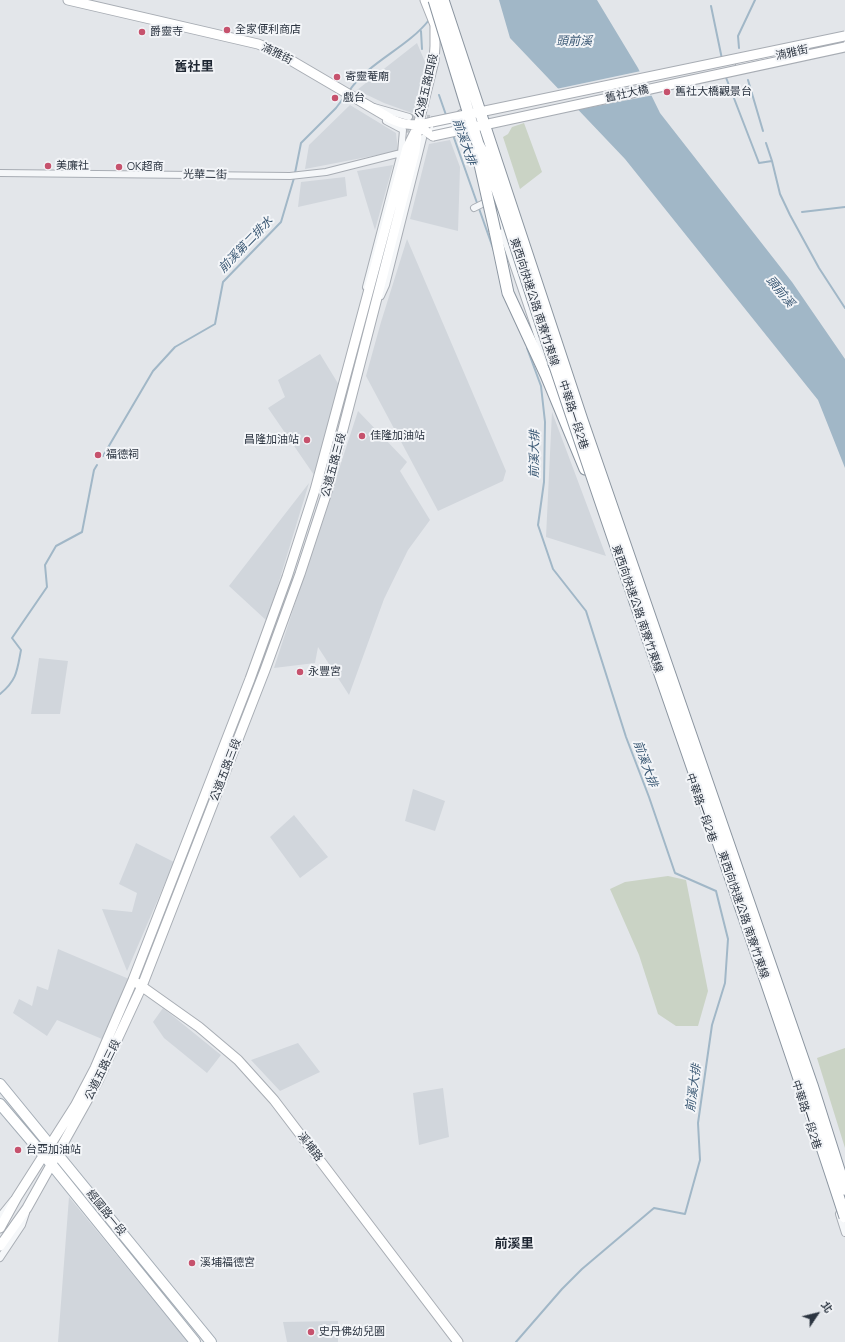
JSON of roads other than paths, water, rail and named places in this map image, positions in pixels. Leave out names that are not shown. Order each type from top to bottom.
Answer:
[{"type":"highway","name":"東西向快速公路 南寮竹東線","points":[[434,0],[478,144],[488,163],[604,516],[703,798],[754,951],[791,1053],[845,1217]]},
{"type":"highway","name":"東西向快速公路 南寮竹東線","points":[[443,0],[560,356],[812,1085],[845,1189]]},
{"type":"highway","points":[[478,144],[479,160],[508,293],[585,469]]},
{"type":"main road","name":"經國路一段","points":[[0,1084],[211,1342]]},
{"type":"main road","name":"經國路一段","points":[[0,1104],[52,1164],[195,1342]]},
{"type":"street","name":"湳雅街","points":[[68,0],[82,2],[258,44],[274,51],[341,88],[370,106]]},
{"type":"street","name":"公道五路四段","points":[[418,126],[434,61],[435,46],[434,24],[425,0]]},
{"type":"street","name":"舊社大橋","points":[[432,126],[845,36]]},
{"type":"street","name":"湳雅街","points":[[739,64],[845,42]]},
{"type":"street","name":"舊社大橋","points":[[432,126],[845,47]]},
{"type":"street","points":[[370,106],[404,124],[418,126],[443,127],[464,122],[460,112],[441,116],[432,126],[418,126]]},
{"type":"street","points":[[370,106],[382,108],[409,117]]},
{"type":"street","name":"公道五路三段","points":[[364,307],[367,278],[401,153],[403,130],[384,120],[370,106]]},
{"type":"street","name":"中華路一段2巷","points":[[464,122],[545,358],[559,372],[596,484],[595,497]]},
{"type":"street","name":"公道五路三段","points":[[0,1228],[43,1154],[75,1106],[95,1068],[133,980],[247,686],[287,577],[315,490],[408,148],[418,126]]},
{"type":"street","name":"公道五路三段","points":[[0,1246],[27,1208],[98,1081],[142,986],[300,574],[326,495],[374,313],[393,230],[415,150],[418,126]]},
{"type":"street","name":"公道五路三段","points":[[374,313],[386,285],[423,138]]},
{"type":"street","name":"光華二街","points":[[0,172],[290,176],[307,175],[401,153]]},
{"type":"street","name":"中華路一段2巷","points":[[485,182],[486,202],[498,218]]},
{"type":"street","points":[[474,208],[486,202]]},
{"type":"street","points":[[334,420],[345,423]]},
{"type":"street","name":"中華路一段2巷","points":[[587,458],[585,469],[788,1060],[845,1233]]},
{"type":"street","name":"溪埔路","points":[[133,980],[199,1027],[232,1055],[274,1100],[458,1342]]},
{"type":"street","name":"公道五路三段","points":[[0,1216],[9,1203],[17,1197]]},
{"type":"street","name":"公道五路三段","points":[[0,1258],[22,1225],[27,1208]]},
{"type":"water","name":"頭前溪","points":[[499,0],[597,0],[638,68],[660,113],[792,282],[845,359],[845,468],[818,400],[625,159],[510,38]]},
{"type":"waterway","points":[[739,48],[738,36],[755,0]]},
{"type":"waterway","points":[[711,6],[722,59]]},
{"type":"waterway","name":"前溪第二排水","points":[[349,91],[367,71],[410,39],[429,20]]},
{"type":"waterway","name":"前溪大排","points":[[421,31],[422,49]]},
{"type":"waterway","points":[[725,75],[759,163],[772,161],[780,194],[790,215],[819,268],[845,308]]},
{"type":"waterway","points":[[748,80],[763,131]]},
{"type":"waterway","name":"前溪大排","points":[[439,95],[446,115]]},
{"type":"waterway","name":"前溪第二排水","points":[[295,173],[301,143],[336,108],[345,96]]},
{"type":"waterway","name":"前溪大排","points":[[453,135],[494,251]]},
{"type":"waterway","points":[[766,143],[772,161]]},
{"type":"waterway","name":"前溪第二排水","points":[[103,456],[153,371],[175,347],[215,324],[223,282],[281,222],[294,178]]},
{"type":"waterway","points":[[802,212],[845,207]]},
{"type":"waterway","name":"前溪大排","points":[[516,1342],[562,1289],[582,1269],[654,1208],[685,1214],[700,1160],[698,1123],[712,1025],[725,983],[728,939],[716,891],[675,873],[649,797],[626,737],[586,611],[553,569],[538,525],[544,482],[545,422],[541,386],[527,348]]},
{"type":"waterway","name":"前溪第二排水","points":[[0,694],[10,684],[15,675],[18,664],[21,650],[12,638],[47,587],[45,565],[56,546],[82,532],[94,470],[97,465]]},
{"type":"tunnel","points":[[409,117],[430,118]]},
{"type":"tunnel","points":[[403,130],[419,129]]},
{"type":"place","name":"全家便利商店","points":[[227,30]]},
{"type":"place","name":"爵靈寺","points":[[142,32]]},
{"type":"place","name":"寄靈菴廟","points":[[337,77]]},
{"type":"place","name":"舊社大橋觀景台","points":[[667,92]]},
{"type":"place","name":"戲台","points":[[335,98]]},
{"type":"place","name":"美廉社","points":[[48,166]]},
{"type":"place","name":"OK超商","points":[[119,167]]},
{"type":"place","name":"佳隆加油站","points":[[362,436]]},
{"type":"place","name":"昌隆加油站","points":[[307,440]]},
{"type":"place","name":"福德祠","points":[[98,455]]},
{"type":"place","name":"永豐宮","points":[[300,672]]},
{"type":"place","name":"台亞加油站","points":[[18,1150]]},
{"type":"place","name":"溪埔福德宮","points":[[192,1263]]},
{"type":"place","name":"史丹佛幼兒園","points":[[311,1332]]},
{"type":"district","name":"舊社里","points":[[194,67]]},
{"type":"district","name":"前溪里","points":[[514,1244]]}]
